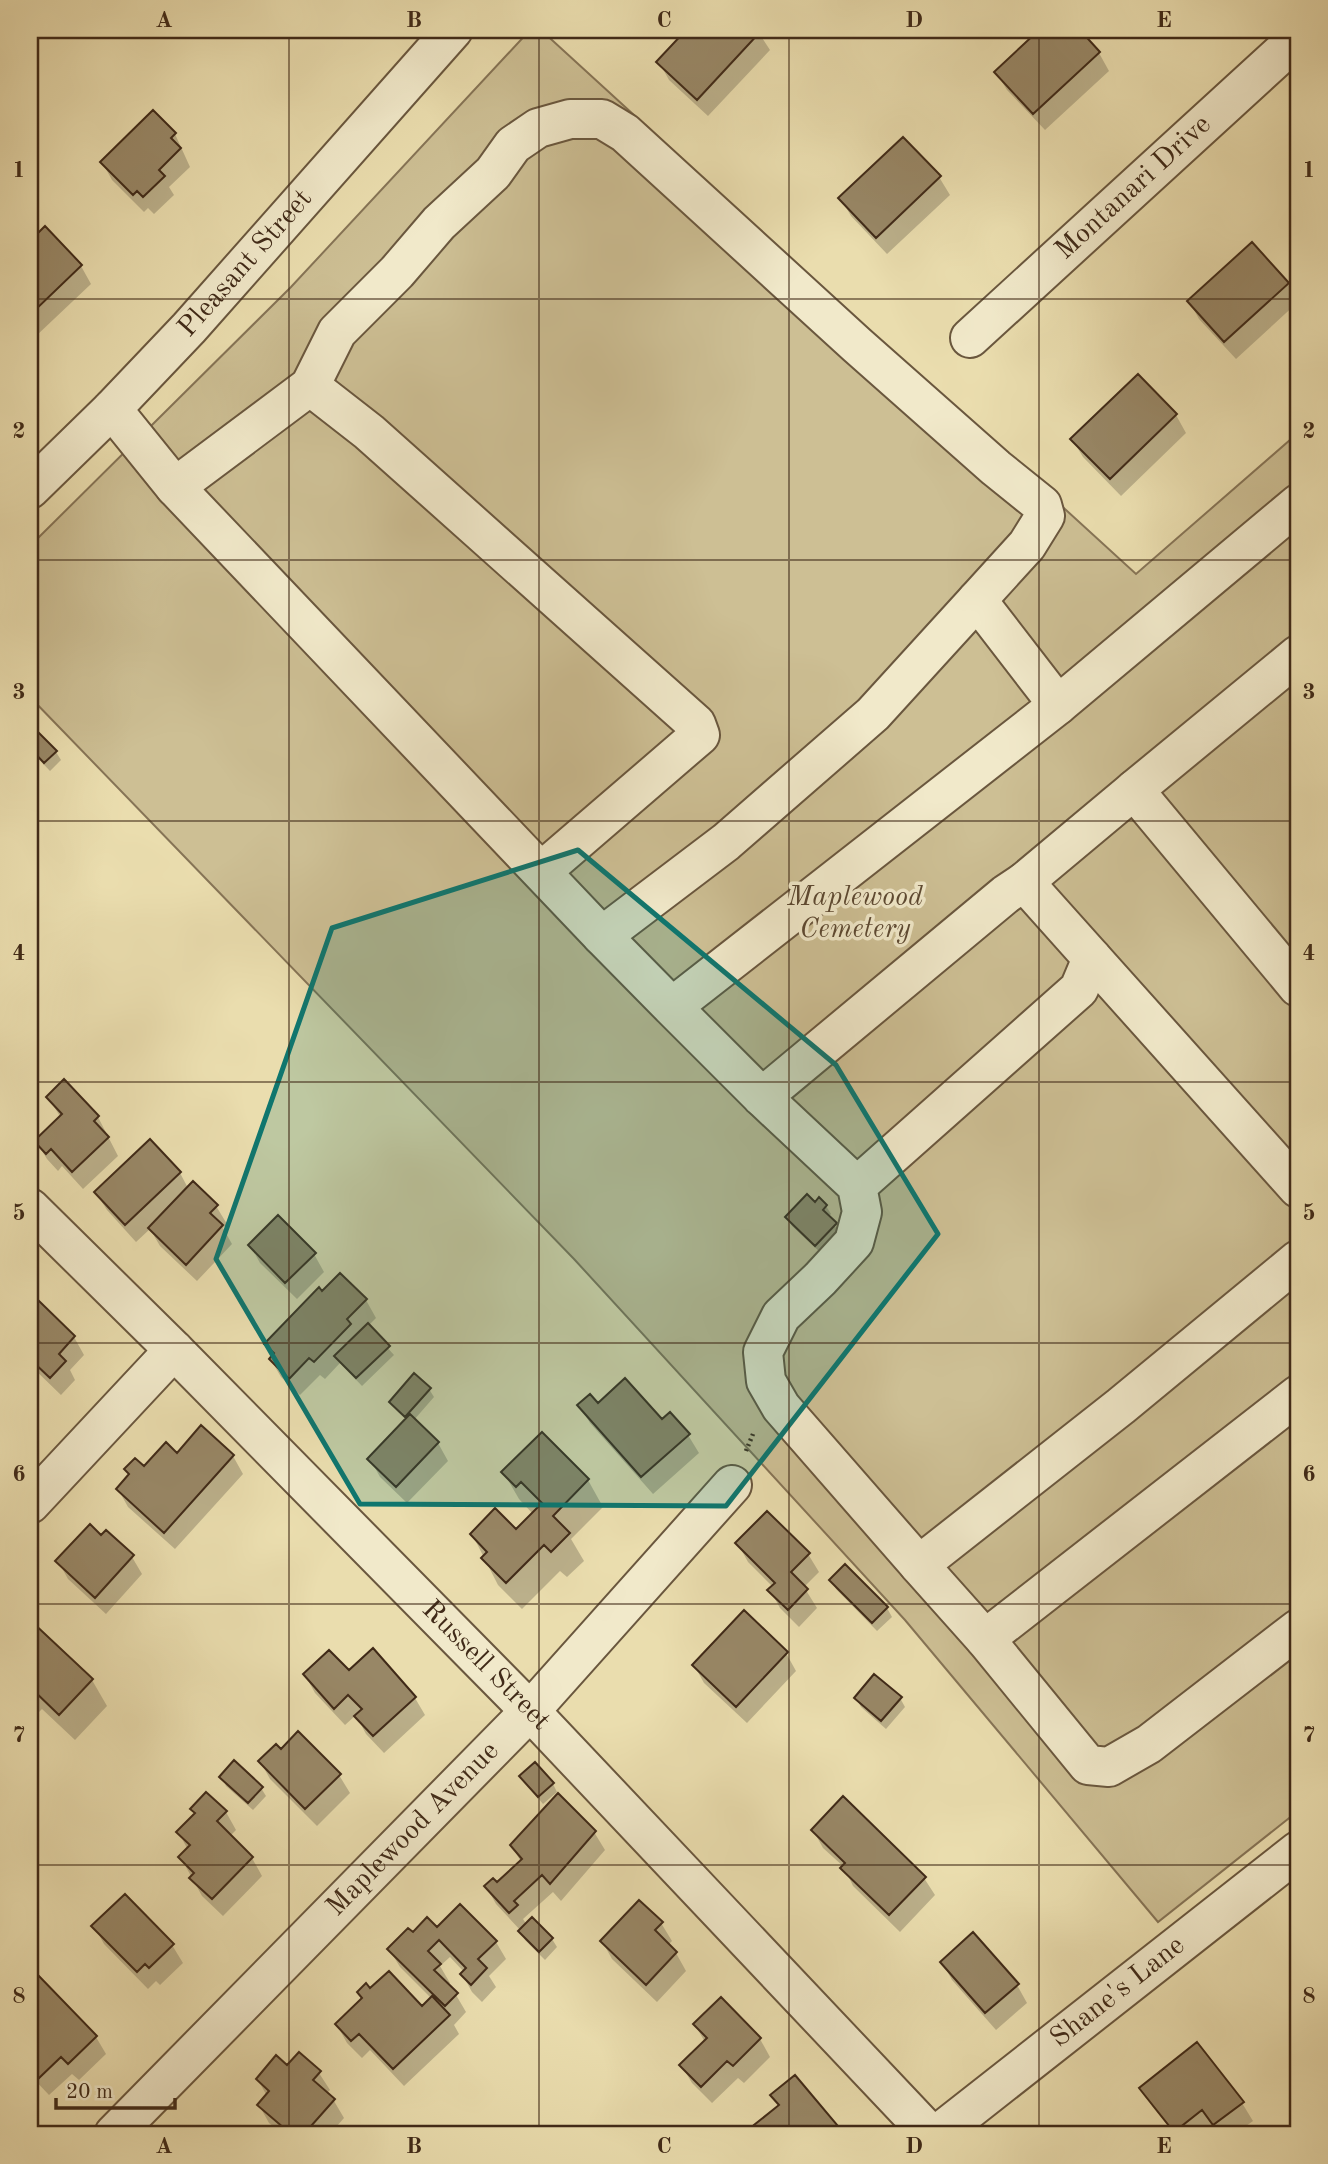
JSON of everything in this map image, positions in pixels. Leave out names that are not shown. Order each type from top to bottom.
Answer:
[{"type":"street","name":"Pleasant Street","points":[[30,489],[112,409],[198,318],[453,30]]},
{"type":"street","name":"Montanari Drive","points":[[970,338],[1298,38]]},
{"type":"street","points":[[175,487],[310,386],[337,332],[397,272],[439,223],[492,173],[513,145],[538,128],[570,119],[602,120],[625,133],[857,345],[996,468],[1042,505],[1045,516],[1027,545],[873,714],[726,842],[602,936]]},
{"type":"street","points":[[310,386],[369,432],[696,724],[700,735],[542,871]]},
{"type":"street","points":[[112,409],[175,487],[438,766],[672,1007],[857,1186],[862,1212],[854,1242],[781,1316],[763,1352],[766,1381],[781,1407],[985,1639],[1088,1765],[1109,1767],[1149,1744],[1298,1629]]},
{"type":"street","points":[[672,1007],[1058,705],[1298,505]]},
{"type":"street","points":[[977,600],[1058,705]]},
{"type":"street","points":[[762,1097],[1298,655]]},
{"type":"street","points":[[1134,790],[1298,987]]},
{"type":"street","points":[[1024,882],[1298,1188]]},
{"type":"street","points":[[857,1186],[1079,989],[1092,958]]},
{"type":"street","name":"Russell Street","points":[[30,1208],[530,1711],[930,2134]]},
{"type":"street","points":[[919,1565],[1121,1406],[1298,1261]]},
{"type":"street","points":[[30,1504],[174,1350]]},
{"type":"street","points":[[985,1639],[1298,1395]]},
{"type":"street","name":"Maplewood Avenue","points":[[114,2134],[530,1711],[733,1485]]},
{"type":"street","name":"Shane's Lane","points":[[939,2134],[1298,1851]]},
{"type":"path","points":[[733,1485],[755,1429],[781,1407]]},
{"type":"highlighted area","points":[[578,850],[836,1065],[938,1234],[726,1506],[360,1504],[216,1259],[332,928]]},
{"type":"green space","name":"Maplewood Cemetery","points":[[530,30],[541,30],[1136,574],[1298,433],[1298,1811],[1158,1922],[905,1620],[574,1259],[30,697],[30,546],[291,287]]},
{"type":"building","points":[[686,30],[761,31],[697,100],[656,62]]},
{"type":"building","points":[[1039,30],[1080,30],[1100,52],[1033,114],[994,72]]},
{"type":"building","points":[[153,110],[176,133],[171,138],[181,148],[159,170],[165,176],[143,197],[137,191],[133,195],[100,162]]},
{"type":"building","points":[[903,137],[941,176],[876,238],[838,198]]},
{"type":"building","points":[[45,226],[82,265],[30,315],[30,241]]},
{"type":"building","points":[[1252,242],[1289,283],[1224,342],[1187,301]]},
{"type":"building","points":[[1138,374],[1177,414],[1110,479],[1070,439]]},
{"type":"building","points":[[35,729],[57,751],[44,763],[30,748],[30,734]]},
{"type":"building","points":[[64,1079],[99,1116],[94,1121],[109,1137],[72,1172],[51,1149],[46,1154],[34,1141],[62,1114],[46,1097]]},
{"type":"building","points":[[150,1139],[181,1172],[125,1225],[94,1192]]},
{"type":"building","points":[[193,1181],[218,1205],[210,1213],[223,1225],[186,1265],[148,1228]]},
{"type":"building","points":[[807,1194],[815,1202],[819,1197],[827,1205],[823,1210],[837,1223],[815,1246],[785,1217]]},
{"type":"building","points":[[278,1215],[316,1253],[285,1283],[248,1245]]},
{"type":"building","points":[[340,1273],[367,1299],[347,1319],[351,1324],[314,1362],[309,1358],[289,1379],[269,1359],[274,1353],[264,1344],[319,1287],[322,1291]]},
{"type":"building","points":[[38,1300],[75,1336],[59,1354],[66,1361],[50,1378],[30,1359],[30,1309]]},
{"type":"building","points":[[368,1323],[390,1346],[356,1378],[334,1356]]},
{"type":"building","points":[[414,1373],[431,1388],[405,1417],[389,1402]]},
{"type":"building","points":[[625,1378],[662,1419],[670,1412],[690,1434],[641,1477],[577,1405],[590,1394],[598,1403]]},
{"type":"building","points":[[410,1414],[439,1442],[396,1487],[367,1459]]},
{"type":"building","points":[[201,1425],[234,1455],[164,1533],[116,1489],[129,1474],[124,1469],[135,1458],[144,1466],[166,1442],[177,1453]]},
{"type":"building","points":[[542,1432],[589,1479],[553,1516],[570,1533],[551,1552],[544,1545],[506,1583],[481,1558],[487,1552],[470,1534],[495,1508],[516,1529],[542,1503],[521,1482],[516,1487],[501,1472]]},
{"type":"building","points":[[767,1511],[810,1553],[791,1572],[808,1589],[788,1610],[767,1590],[775,1583],[735,1543]]},
{"type":"building","points":[[90,1524],[101,1535],[106,1530],[134,1555],[95,1598],[55,1561]]},
{"type":"building","points":[[845,1564],[888,1607],[872,1623],[829,1580]]},
{"type":"building","points":[[744,1610],[788,1652],[736,1707],[692,1665]]},
{"type":"building","points":[[30,1620],[93,1679],[59,1715],[30,1687]]},
{"type":"building","points":[[373,1648],[416,1697],[373,1736],[354,1716],[362,1709],[348,1695],[334,1709],[303,1674],[329,1650],[349,1670]]},
{"type":"building","points":[[874,1674],[902,1697],[881,1721],[854,1698]]},
{"type":"building","points":[[298,1731],[341,1774],[305,1809],[258,1761],[276,1744],[281,1749]]},
{"type":"building","points":[[234,1760],[263,1787],[248,1803],[219,1777]]},
{"type":"building","points":[[535,1762],[554,1783],[538,1797],[519,1776]]},
{"type":"building","points":[[206,1792],[227,1811],[217,1821],[253,1857],[212,1899],[189,1878],[194,1873],[178,1857],[190,1845],[176,1832],[195,1813],[190,1809]]},
{"type":"building","points":[[558,1793],[596,1831],[550,1884],[542,1875],[514,1901],[518,1905],[509,1913],[484,1886],[493,1878],[497,1882],[522,1859],[510,1845]]},
{"type":"building","points":[[843,1796],[926,1877],[889,1915],[840,1868],[845,1863],[811,1830]]},
{"type":"building","points":[[125,1894],[174,1944],[149,1968],[145,1964],[137,1972],[91,1926]]},
{"type":"building","points":[[639,1900],[663,1922],[655,1930],[677,1952],[646,1985],[600,1941]]},
{"type":"building","points":[[460,1904],[497,1941],[478,1959],[487,1968],[471,1985],[460,1974],[466,1968],[439,1940],[428,1951],[441,1964],[434,1970],[458,1993],[445,2006],[387,1949],[408,1928],[413,1932],[427,1917],[437,1927]]},
{"type":"building","points":[[532,1917],[553,1938],[539,1952],[518,1931]]},
{"type":"building","points":[[973,1932],[1019,1984],[985,2013],[940,1962]]},
{"type":"building","points":[[389,1971],[422,2006],[432,1996],[450,2015],[393,2069],[359,2034],[351,2041],[335,2024],[362,1998],[357,1992],[366,1983],[370,1988]]},
{"type":"building","points":[[37,1974],[97,2036],[68,2064],[61,2057],[38,2079],[30,2070],[30,1980]]},
{"type":"building","points":[[721,1997],[761,2038],[733,2066],[727,2061],[701,2087],[679,2065],[707,2038],[693,2024]]},
{"type":"building","points":[[1197,2042],[1244,2102],[1213,2125],[1202,2110],[1174,2132],[1139,2088]]},
{"type":"building","points":[[299,2052],[321,2071],[313,2080],[335,2099],[304,2134],[291,2134],[257,2105],[269,2091],[256,2079],[276,2055],[287,2065]]},
{"type":"building","points":[[795,2075],[838,2126],[828,2134],[753,2134],[758,2130],[754,2125],[779,2105],[770,2095]]}]
